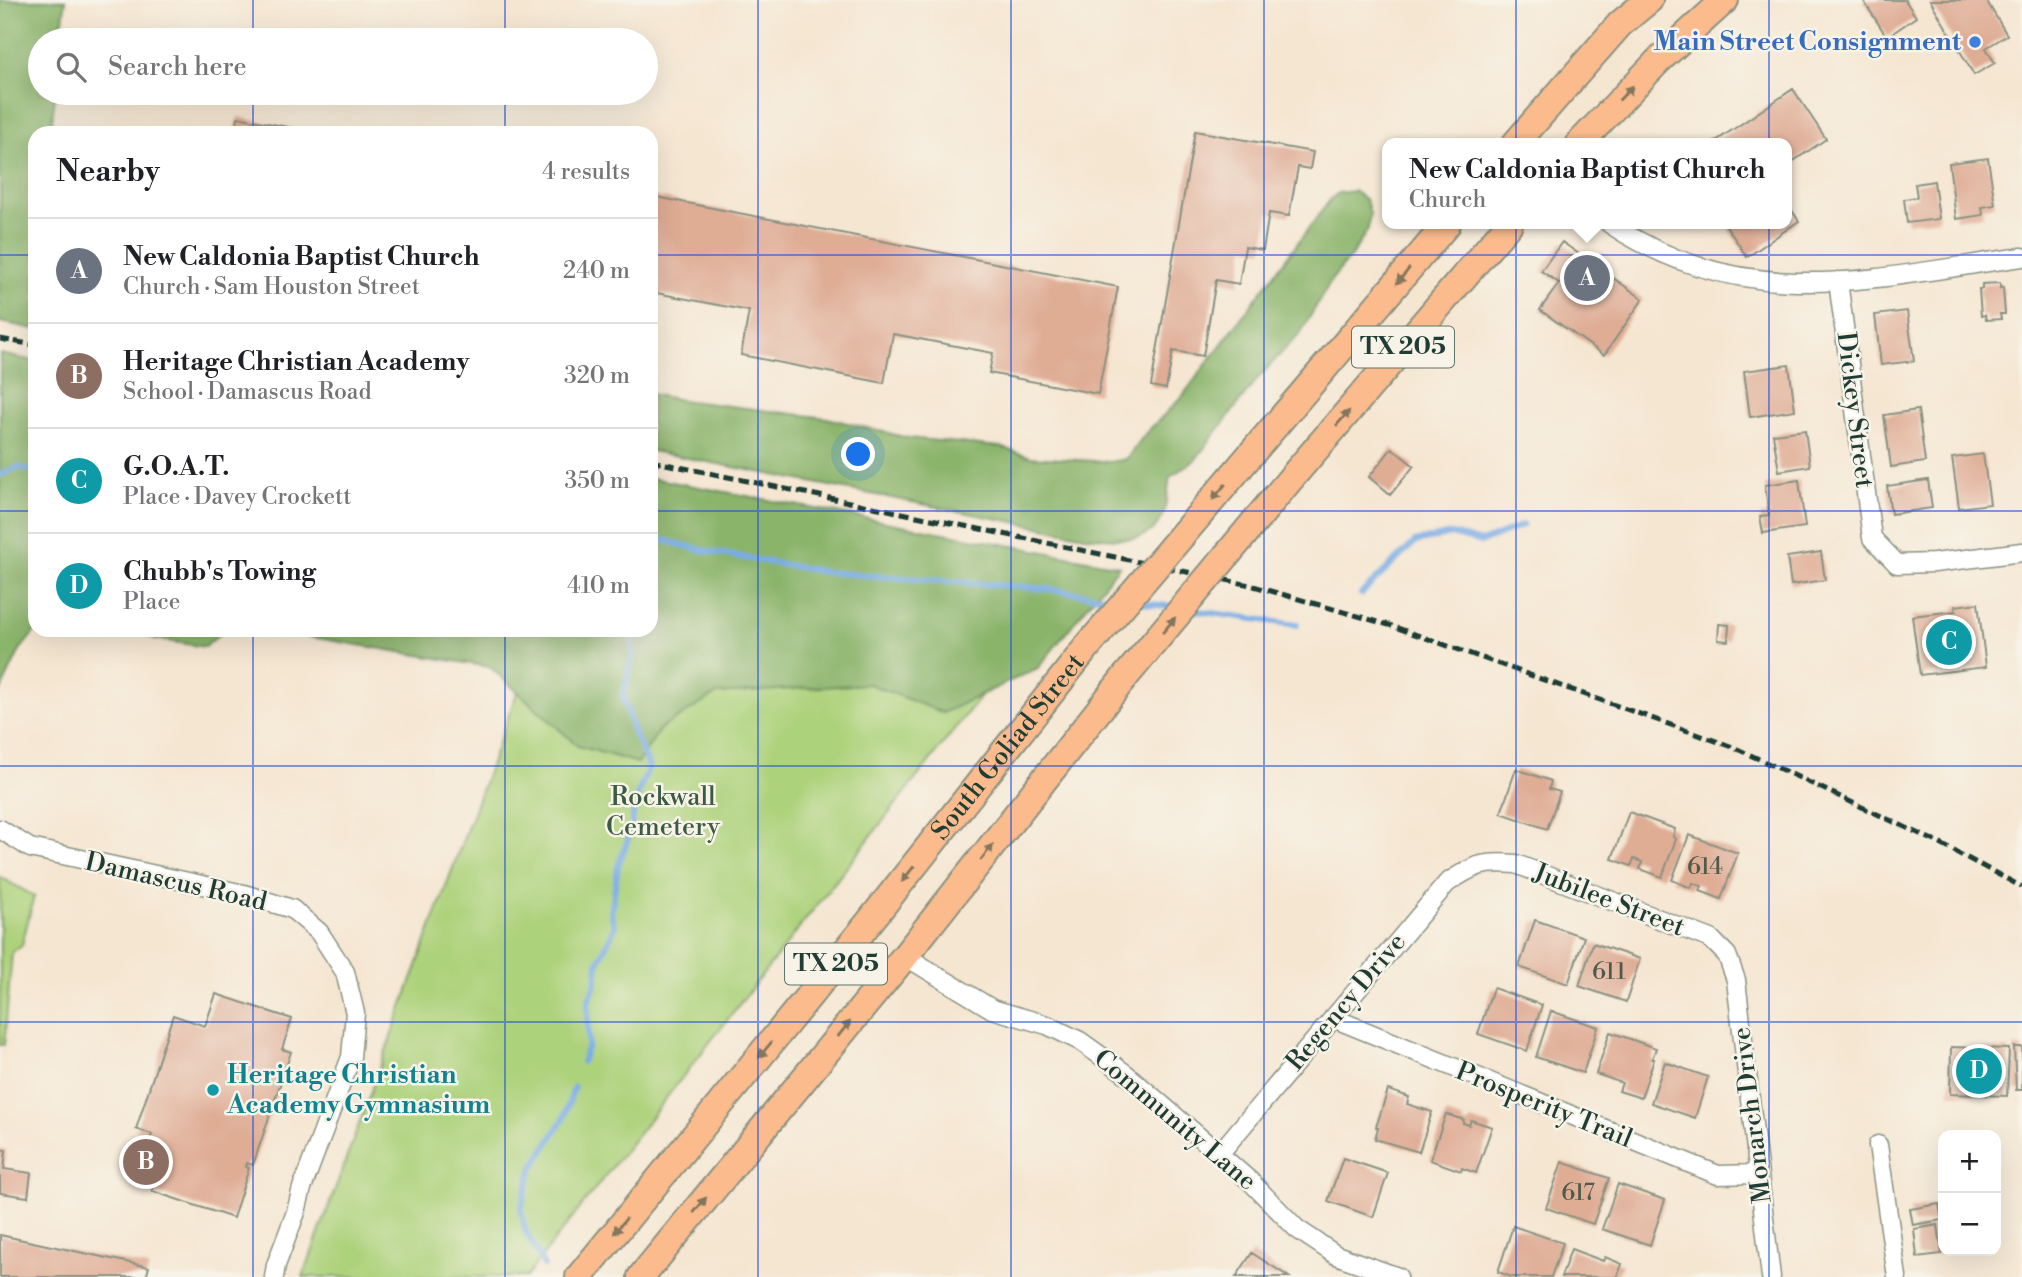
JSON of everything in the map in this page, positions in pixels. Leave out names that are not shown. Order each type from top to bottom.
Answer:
[{"type":"main road","points":[[1520,138],[1620,24],[1649,0]]},
{"type":"main road","points":[[1585,138],[1658,61],[1725,0]]},
{"type":"main road","name":"South Goliad Street","points":[[579,1277],[867,925],[1087,647],[1443,229]]},
{"type":"main road","name":"South Goliad Street","points":[[641,1277],[905,956],[1125,677],[1504,229]]},
{"type":"street","points":[[1618,229],[1680,261],[1709,271],[1807,284],[2022,257]]},
{"type":"street","name":"Dickey Street","points":[[1838,281],[1872,538],[1897,564],[1934,564],[2022,552]]},
{"type":"street","name":"Damascus Road","points":[[0,828],[30,848],[244,894],[292,909],[319,932],[345,972],[355,1013],[351,1057],[302,1188],[274,1277]]},
{"type":"street","name":"Jubilee Street","points":[[1483,864],[1516,864],[1712,939],[1727,955]]},
{"type":"street","name":"Regency Drive","points":[[1219,1154],[1447,883],[1471,867],[1483,864]]},
{"type":"street","name":"Monarch Drive","points":[[1727,955],[1736,980],[1771,1277]]},
{"type":"street","name":"Community Lane","points":[[905,956],[992,1009],[1047,1025],[1080,1041],[1126,1074],[1219,1154],[1297,1229],[1336,1255],[1398,1277]]},
{"type":"street","name":"Prosperity Trail","points":[[1334,1018],[1718,1175],[1758,1174]]},
{"type":"street","points":[[1878,1145],[1897,1277]]},
{"type":"green space","points":[[0,0],[66,0],[62,28],[28,28],[28,105],[54,105],[51,126],[28,126],[28,328],[0,322]]},
{"type":"green space","points":[[1354,191],[1366,200],[1370,214],[1368,229],[1352,255],[1332,279],[1301,332],[1259,377],[1195,460],[1170,477],[1163,515],[1157,525],[1140,537],[1119,539],[1085,536],[658,452],[658,395],[827,418],[908,438],[1000,447],[1031,457],[1110,462],[1126,459],[1146,433],[1181,398],[1338,193]]},
{"type":"green space","points":[[0,354],[28,360],[28,637],[30,637],[20,650],[0,692]]},
{"type":"green space","points":[[658,479],[1119,566],[1038,668],[943,713],[869,684],[717,694],[660,729],[638,763],[578,746],[490,667],[311,637],[658,637]]},
{"type":"green space","name":"Rockwall Cemetery","points":[[1044,615],[526,1277],[303,1277],[537,637],[658,637],[658,630]]},
{"type":"green space","points":[[150,637],[216,637],[205,647]]},
{"type":"green space","points":[[0,877],[34,896],[22,945],[12,952],[4,1045],[0,1045]]},
{"type":"building","points":[[1863,0],[1905,0],[1916,17],[1887,37]]},
{"type":"building","name":"Main Street Consignment","points":[[1930,0],[1986,0],[2007,35],[1986,48],[1995,63],[1974,75]]},
{"type":"building","points":[[1793,89],[1826,139],[1792,162],[1792,138],[1720,138]]},
{"type":"building","points":[[238,117],[282,126],[236,126]]},
{"type":"building","points":[[1195,131],[1313,152],[1310,169],[1298,167],[1289,216],[1269,213],[1263,250],[1245,247],[1239,284],[1216,280],[1203,356],[1173,351],[1166,389],[1151,386]]},
{"type":"building","points":[[1988,158],[1995,205],[1982,207],[1983,215],[1956,219],[1949,163]]},
{"type":"building","points":[[1934,181],[1939,219],[1907,223],[1904,199],[1917,197],[1915,184]]},
{"type":"building","points":[[658,197],[1118,287],[1098,394],[989,373],[993,353],[893,334],[884,383],[741,355],[749,311],[658,293]]},
{"type":"building","points":[[1792,211],[1799,221],[1792,226]]},
{"type":"building","points":[[1728,229],[1787,229],[1747,257]]},
{"type":"building","points":[[1562,242],[1643,299],[1604,355],[1540,310],[1559,283],[1541,271]]},
{"type":"building","points":[[2000,283],[2000,288],[2003,287],[2005,314],[2000,314],[2001,319],[1986,320],[1985,315],[1981,316],[1979,289],[1982,289],[1982,284]]},
{"type":"building","points":[[1907,311],[1914,361],[1881,365],[1875,315]]},
{"type":"building","points":[[1789,365],[1795,410],[1750,417],[1744,371]]},
{"type":"building","points":[[1918,410],[1925,462],[1891,467],[1884,415]]},
{"type":"building","points":[[1805,430],[1810,466],[1779,471],[1773,434]]},
{"type":"building","points":[[1392,448],[1414,466],[1390,495],[1369,477]]},
{"type":"building","points":[[1983,454],[1990,504],[1959,508],[1952,458]]},
{"type":"building","points":[[1799,480],[1805,527],[1763,533],[1760,516],[1769,515],[1765,485]]},
{"type":"building","points":[[1928,480],[1932,508],[1891,514],[1887,486]]},
{"type":"building","points":[[1821,552],[1825,580],[1791,585],[1787,557]]},
{"type":"building","points":[[1978,603],[1986,667],[1920,675],[1912,616],[1956,611],[1955,606]]},
{"type":"building","points":[[1719,624],[1729,625],[1728,641],[1718,640]]},
{"type":"building","points":[[1516,769],[1551,781],[1549,789],[1560,792],[1547,829],[1501,813]]},
{"type":"building","points":[[1629,812],[1675,829],[1673,837],[1676,839],[1662,877],[1640,869],[1642,862],[1634,859],[1631,866],[1612,859]]},
{"type":"building","points":[[1689,835],[1738,853],[1721,899],[1700,891],[1702,886],[1693,883],[1691,888],[1672,880]]},
{"type":"building","points":[[1535,920],[1584,937],[1568,984],[1519,967]]},
{"type":"building","points":[[1593,943],[1640,959],[1626,1002],[1579,986]]},
{"type":"building","points":[[1493,988],[1542,1005],[1527,1051],[1478,1034]]},
{"type":"building","name":"Heritage Christian Academy Gymnasium","points":[[216,994],[292,1019],[282,1049],[291,1052],[253,1165],[247,1163],[246,1167],[249,1168],[233,1218],[152,1191],[165,1151],[148,1146],[152,1134],[136,1129],[173,1015],[205,1026]]},
{"type":"building","points":[[1551,1011],[1598,1027],[1583,1073],[1536,1057]]},
{"type":"building","points":[[1610,1032],[1656,1048],[1641,1098],[1619,1091],[1622,1083],[1596,1074]]},
{"type":"building","points":[[1951,1047],[2009,1049],[2007,1096],[1950,1094]]},
{"type":"building","points":[[2014,1047],[2022,1047],[2022,1090],[2016,1090]]},
{"type":"building","points":[[1665,1062],[1708,1077],[1695,1118],[1651,1103]]},
{"type":"building","points":[[1388,1090],[1409,1097],[1407,1104],[1432,1112],[1419,1152],[1375,1139],[1376,1127]]},
{"type":"building","points":[[1446,1114],[1464,1120],[1463,1123],[1469,1125],[1471,1120],[1492,1127],[1476,1173],[1462,1168],[1461,1171],[1430,1160]]},
{"type":"building","points":[[0,1149],[6,1150],[4,1169],[31,1173],[28,1197],[0,1193]]},
{"type":"building","points":[[1343,1158],[1388,1173],[1373,1217],[1328,1201]]},
{"type":"building","points":[[1562,1162],[1609,1178],[1593,1224],[1546,1208]]},
{"type":"building","points":[[1618,1184],[1665,1200],[1650,1245],[1602,1229]]},
{"type":"building","points":[[1938,1204],[1938,1221],[1913,1225],[1910,1209]]},
{"type":"building","points":[[1938,1225],[1938,1254],[1917,1257],[1914,1229]]},
{"type":"building","points":[[1513,1226],[1563,1243],[1551,1277],[1512,1277],[1498,1272]]},
{"type":"building","points":[[0,1235],[149,1267],[146,1277],[0,1277]]},
{"type":"building","points":[[1571,1249],[1603,1261],[1605,1257],[1622,1264],[1617,1277],[1561,1277]]},
{"type":"building","points":[[1252,1253],[1289,1277],[1236,1277]]},
{"type":"waterway","points":[[0,475],[19,467],[28,470]]},
{"type":"waterway","points":[[1361,594],[1415,542],[1451,534],[1482,542],[1523,525]]},
{"type":"waterway","points":[[658,539],[706,551],[825,572],[1048,589],[1118,599]]},
{"type":"waterway","points":[[1136,602],[1174,607]]},
{"type":"waterway","points":[[1191,610],[1297,625]]},
{"type":"waterway","points":[[582,1062],[588,1046],[588,1002],[596,983],[598,963],[615,927],[611,914],[618,866],[630,834],[636,798],[649,767],[633,731],[623,696],[633,654],[632,637]]},
{"type":"waterway","points":[[544,1266],[525,1230],[521,1209],[532,1169],[564,1118],[574,1087]]},
{"type":"railway","points":[[0,339],[28,344]]},
{"type":"railway","points":[[658,462],[1250,585],[1389,625],[1733,747],[1935,841],[2022,887]]},
{"type":"place","name":"Main Street Consignment","points":[[1975,42]]},
{"type":"place","name":"New Caldonia Baptist Church","points":[[1587,278]]},
{"type":"place","name":"G.O.A.T.","points":[[1949,642]]},
{"type":"place","name":"Chubb's Towing","points":[[1979,1071]]},
{"type":"place","name":"Heritage Christian Academy Gymnasium","points":[[213,1090]]},
{"type":"place","name":"Heritage Christian Academy","points":[[146,1162]]}]
